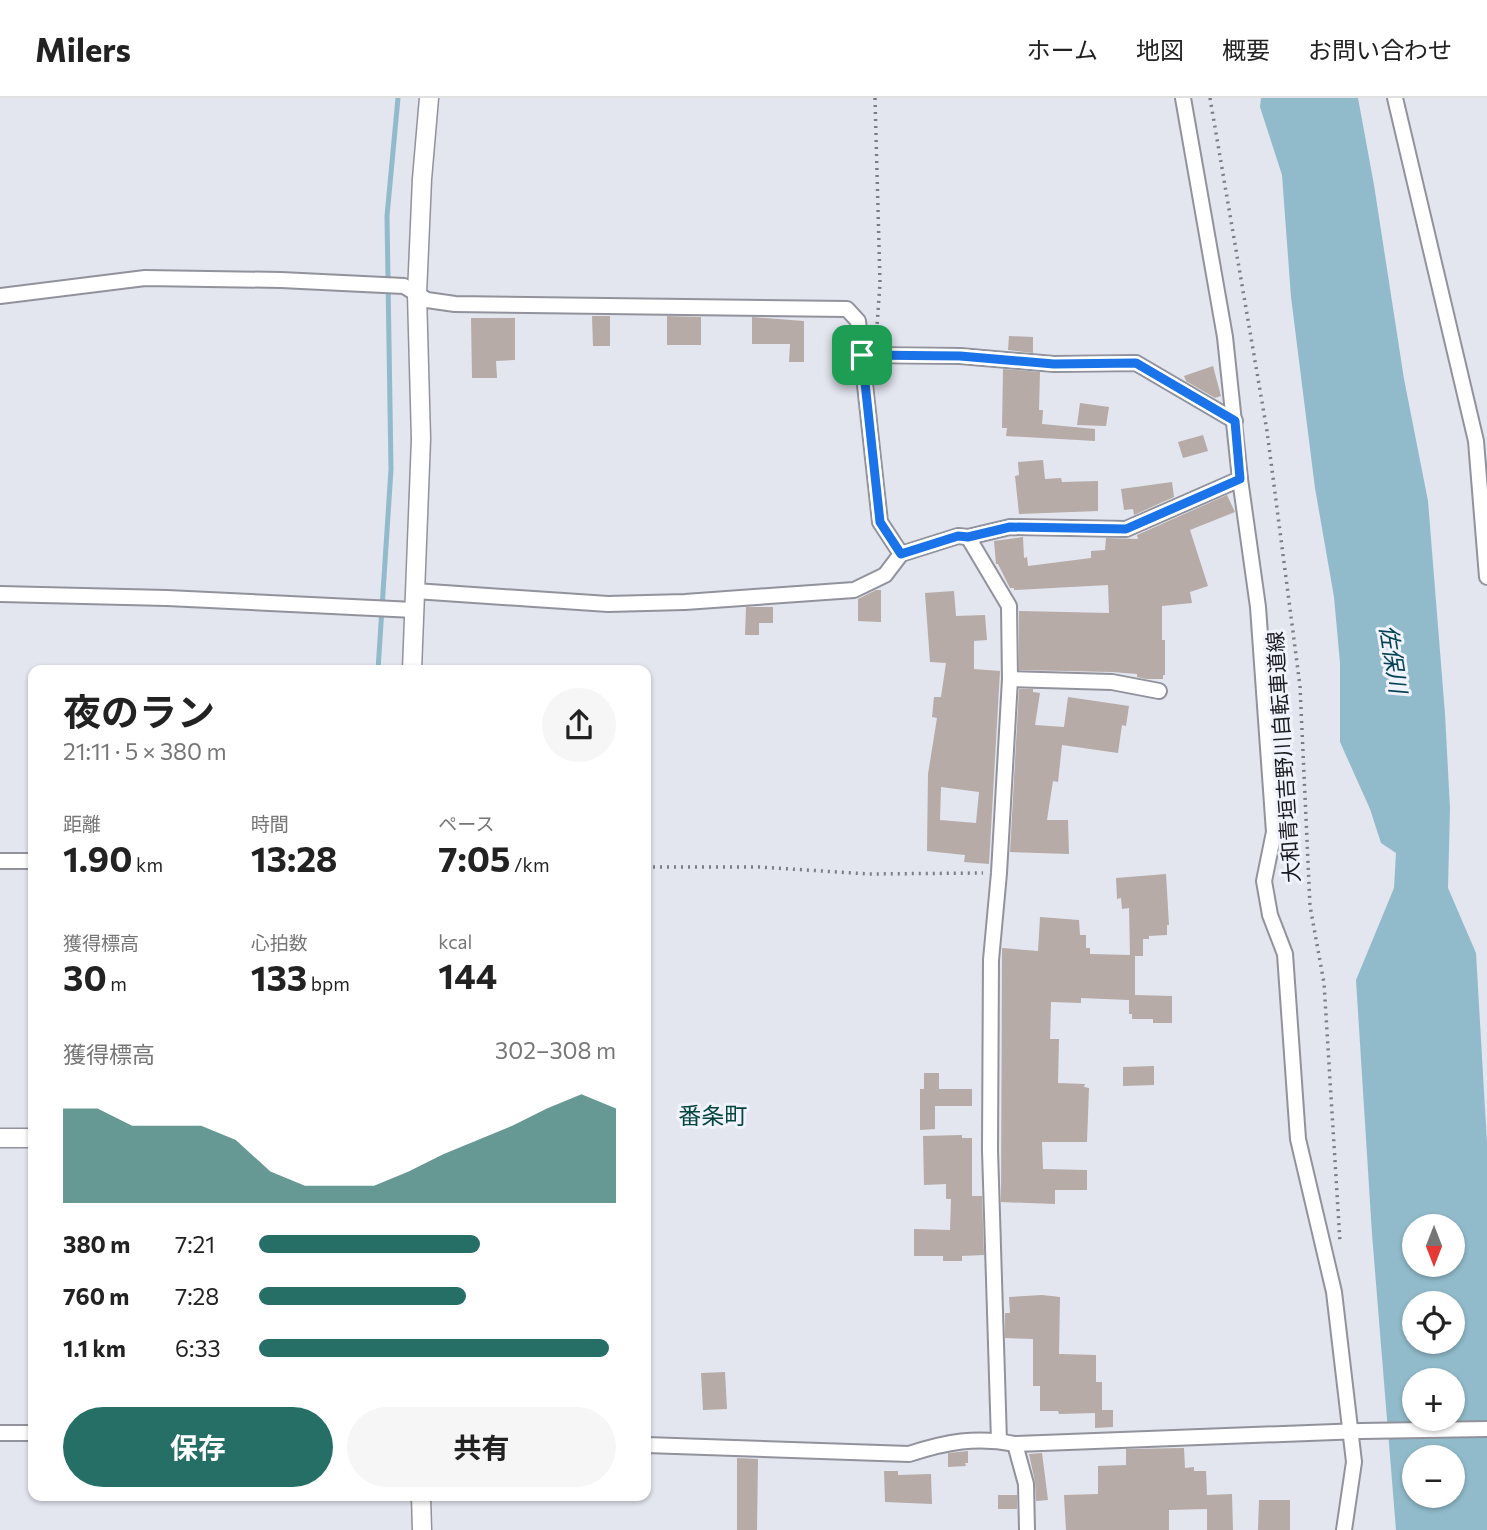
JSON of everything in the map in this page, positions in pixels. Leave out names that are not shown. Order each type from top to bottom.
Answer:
[{"type":"street","points":[[412,665],[421,439],[418,294],[422,179],[429,98]]},
{"type":"street","points":[[1184,98],[1225,337],[1240,479],[1258,607],[1274,832],[1264,881],[1270,915],[1285,954],[1298,1139],[1335,1292],[1356,1431],[1344,1530]]},
{"type":"street","points":[[1395,98],[1476,441],[1487,577]]},
{"type":"street","points":[[0,296],[145,278],[281,280],[404,286],[427,300],[455,304],[847,309],[858,321],[880,522],[901,554]]},
{"type":"street","points":[[862,355],[960,356],[1054,364],[1136,363],[1235,421]]},
{"type":"street","points":[[415,591],[608,604],[685,602],[854,590],[885,575],[901,554],[958,536],[968,537],[1010,527],[1126,529],[1240,479]]},
{"type":"street","points":[[968,537],[1009,606],[1010,679],[999,873],[991,960],[990,1150],[999,1441]]},
{"type":"street","points":[[0,594],[167,598],[414,610]]},
{"type":"street","points":[[1010,679],[1112,682],[1159,691]]},
{"type":"street","points":[[0,861],[28,861]]},
{"type":"street","points":[[0,1138],[28,1138]]},
{"type":"street","points":[[651,1445],[909,1454],[948,1442],[999,1441],[1015,1444],[1356,1431],[1487,1429]]},
{"type":"street","points":[[0,1433],[28,1433]]},
{"type":"street","points":[[1015,1444],[1026,1484],[1027,1530]]},
{"type":"street","points":[[421,1501],[422,1530]]},
{"type":"path","points":[[862,355],[878,339],[880,283],[876,98]]},
{"type":"path","name":"大和青垣吉野川自転車道線","points":[[1210,98],[1267,430],[1300,687],[1310,906],[1324,983],[1340,1247]]},
{"type":"path","points":[[651,867],[759,867],[869,874],[999,873]]},
{"type":"water","name":"佐保川","points":[[1261,98],[1358,98],[1404,379],[1428,501],[1450,808],[1448,888],[1476,953],[1487,1143],[1487,1530],[1396,1530],[1372,1234],[1356,980],[1394,888],[1396,853],[1381,843],[1370,809],[1340,742],[1340,663],[1334,597],[1315,488],[1291,297],[1282,175],[1260,107]]},
{"type":"building","points":[[592,316],[610,316],[610,346],[593,346]]},
{"type":"building","points":[[667,316],[701,317],[701,345],[667,345]]},
{"type":"building","points":[[752,317],[804,321],[804,362],[789,362],[790,344],[752,344]]},
{"type":"building","points":[[471,318],[515,318],[515,360],[496,361],[497,378],[472,378]]},
{"type":"building","points":[[1009,336],[1033,337],[1033,353],[1008,350]]},
{"type":"building","points":[[1213,366],[1221,396],[1215,398],[1186,381],[1184,376]]},
{"type":"building","points":[[1003,369],[1040,372],[1039,410],[1043,410],[1042,424],[1095,429],[1095,441],[1006,436],[1007,428],[1002,428]]},
{"type":"building","points":[[1080,403],[1109,407],[1106,426],[1077,425]]},
{"type":"building","points":[[1203,435],[1208,451],[1183,458],[1178,442]]},
{"type":"building","points":[[1043,460],[1045,479],[1061,478],[1062,482],[1098,481],[1098,511],[1019,514],[1015,476],[1019,475],[1018,462]]},
{"type":"building","points":[[1172,482],[1174,497],[1134,515],[1133,509],[1124,510],[1121,489]]},
{"type":"building","points":[[1227,495],[1235,512],[1190,530],[1208,586],[1190,592],[1192,603],[1162,606],[1162,640],[1165,640],[1163,679],[1146,679],[1137,677],[1137,674],[1112,672],[1019,670],[1019,611],[1109,613],[1108,585],[1014,590],[1010,588],[996,564],[994,541],[1023,537],[1024,558],[1027,557],[1028,566],[1091,558],[1091,551],[1105,550],[1106,538],[1138,539],[1137,535]]},
{"type":"building","points":[[881,590],[881,622],[858,621],[858,599]]},
{"type":"building","points":[[954,591],[956,616],[985,615],[987,640],[974,641],[974,669],[1000,671],[989,864],[964,862],[965,855],[927,851],[928,774],[937,718],[932,717],[934,697],[941,697],[946,663],[930,662],[925,593]],"holes":[[[941,787],[979,792],[976,823],[940,820]]]},
{"type":"building","points":[[746,607],[773,607],[773,623],[759,623],[759,635],[745,635]]},
{"type":"building","points":[[1019,689],[1033,689],[1033,692],[1040,693],[1035,725],[1064,727],[1068,697],[1129,706],[1126,726],[1122,725],[1118,753],[1062,745],[1058,782],[1053,781],[1047,820],[1068,820],[1069,854],[1010,852]]},
{"type":"building","points":[[1166,874],[1169,925],[1167,935],[1143,939],[1143,956],[1135,956],[1135,995],[1172,996],[1172,1023],[1132,1019],[1132,1014],[1129,1014],[1129,1000],[1081,998],[1081,1003],[1051,1002],[1050,1039],[1059,1039],[1058,1083],[1085,1084],[1084,1087],[1089,1088],[1087,1142],[1042,1142],[1043,1169],[1087,1170],[1087,1190],[1055,1190],[1055,1204],[1001,1202],[1002,948],[1038,951],[1040,917],[1079,920],[1080,935],[1086,935],[1086,948],[1090,948],[1090,954],[1130,955],[1129,908],[1122,909],[1121,898],[1117,899],[1116,878]]},
{"type":"building","points":[[1154,1066],[1154,1085],[1123,1086],[1123,1067]]},
{"type":"building","points":[[924,1073],[939,1073],[939,1089],[972,1089],[972,1106],[935,1106],[935,1129],[920,1130],[920,1089],[924,1089]]},
{"type":"building","points":[[962,1135],[962,1138],[972,1138],[972,1196],[982,1196],[984,1255],[962,1256],[962,1261],[943,1261],[943,1256],[914,1256],[914,1229],[950,1230],[951,1199],[946,1199],[946,1184],[924,1185],[923,1136]]},
{"type":"building","points":[[1009,1297],[1060,1297],[1059,1354],[1096,1355],[1096,1382],[1102,1382],[1102,1410],[1113,1410],[1113,1427],[1095,1428],[1095,1413],[1059,1414],[1058,1411],[1040,1411],[1040,1386],[1033,1386],[1033,1339],[1005,1338],[1005,1313],[1010,1313]]},
{"type":"building","points":[[725,1372],[727,1409],[703,1410],[701,1373]]},
{"type":"building","points":[[1184,1448],[1185,1468],[1194,1467],[1194,1471],[1206,1471],[1207,1495],[1232,1494],[1233,1530],[1207,1530],[1207,1509],[1169,1510],[1169,1530],[1066,1530],[1064,1495],[1098,1494],[1098,1466],[1126,1465],[1126,1449]]},
{"type":"building","points":[[968,1451],[966,1466],[948,1467],[948,1453]]},
{"type":"building","points":[[1042,1453],[1048,1500],[1036,1501],[1029,1454]]},
{"type":"building","points":[[737,1458],[758,1459],[757,1530],[737,1530]]},
{"type":"building","points":[[884,1471],[898,1471],[898,1475],[931,1474],[932,1504],[885,1502]]},
{"type":"building","points":[[998,1495],[1017,1495],[1017,1509],[998,1509]]},
{"type":"building","points":[[1259,1500],[1290,1500],[1290,1530],[1258,1530]]},
{"type":"waterway","points":[[378,665],[391,469],[387,216],[398,98]]},
{"type":"district","name":"番条町","points":[[713,1116]]},
{"type":"route","points":[[862,355],[960,356],[1054,364],[1136,363],[1235,421],[1240,479],[1126,529],[1010,527],[968,537],[958,536],[901,554],[880,522],[862,355]]}]
